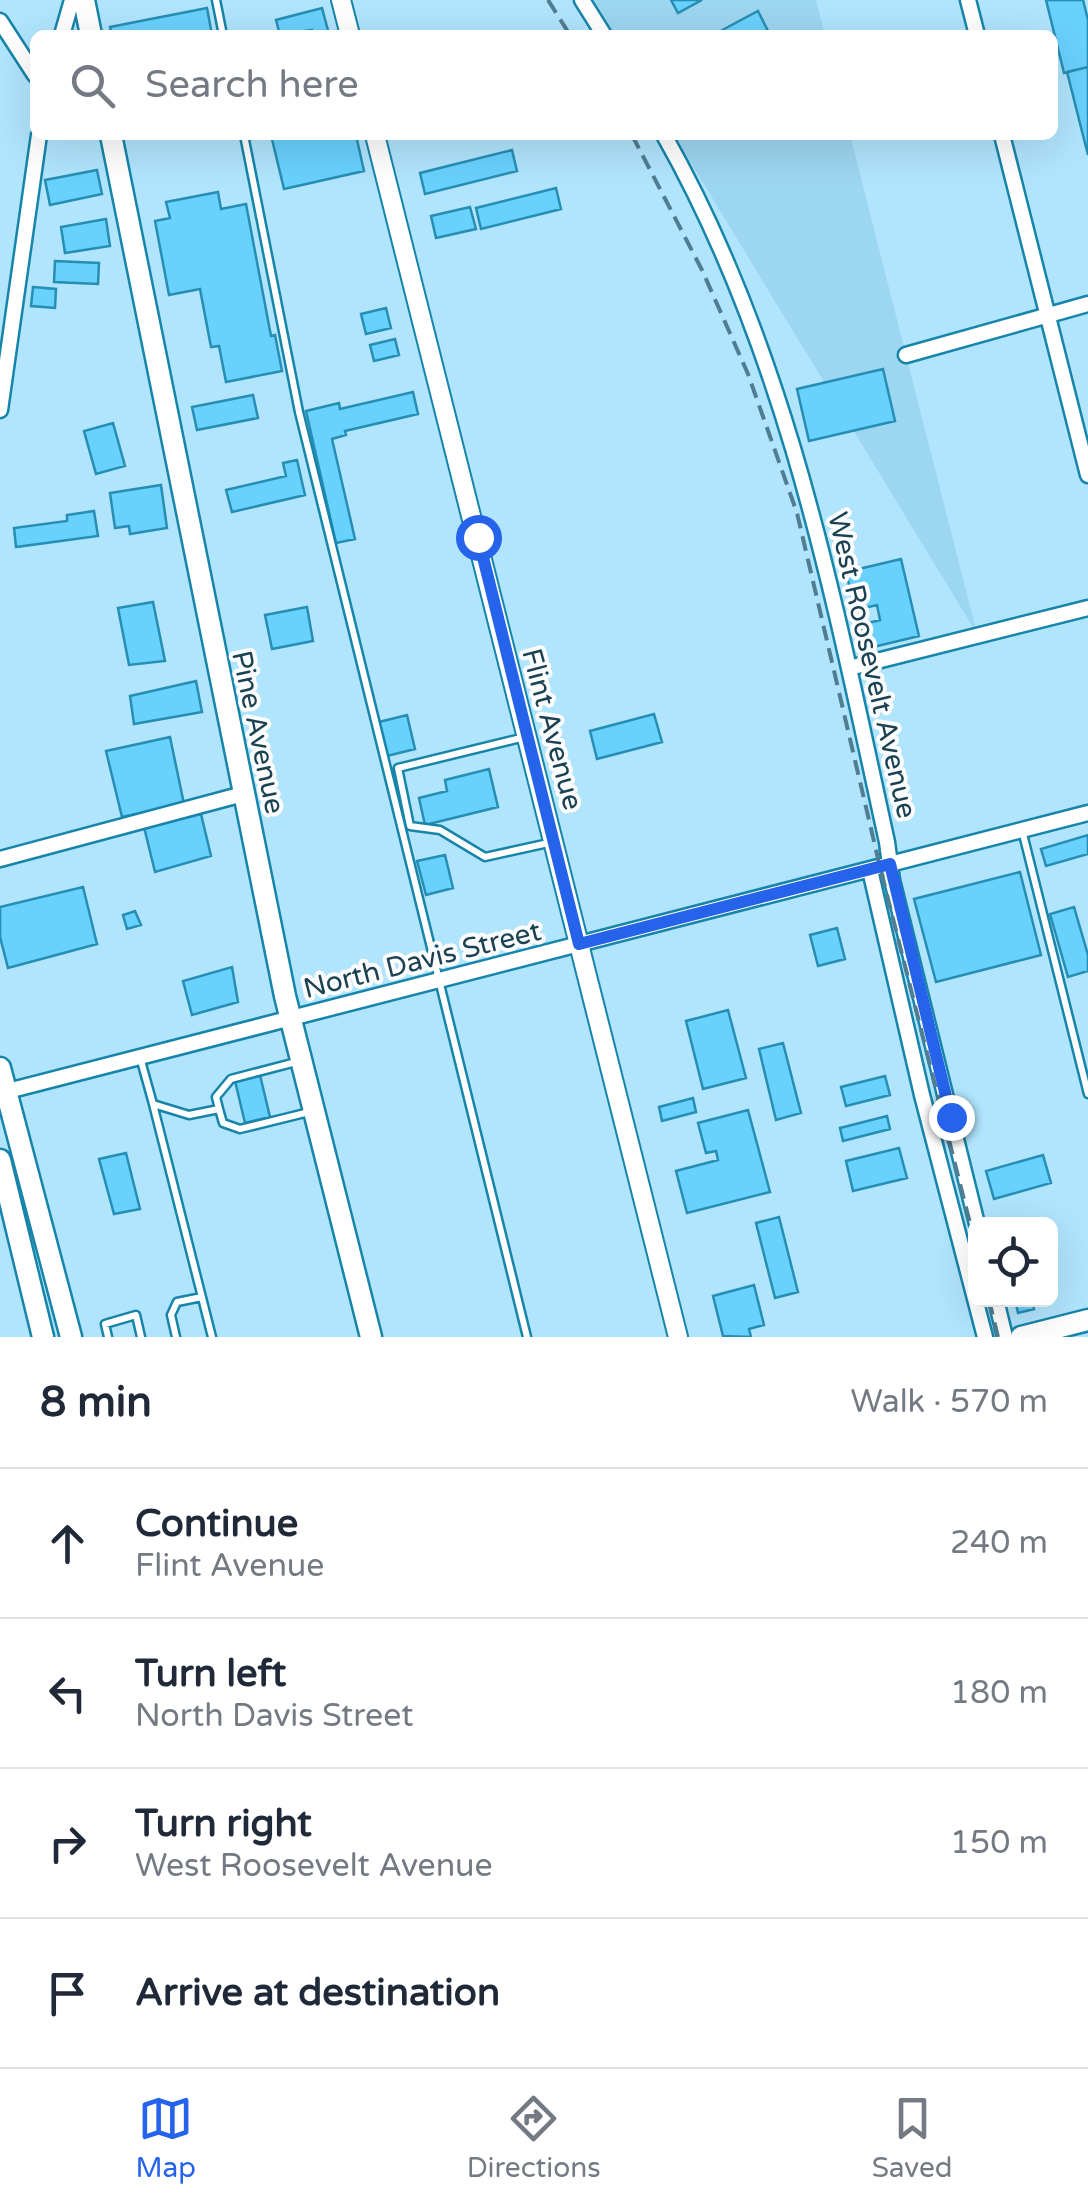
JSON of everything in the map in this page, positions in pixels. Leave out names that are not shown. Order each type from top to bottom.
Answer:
[{"type":"main road","points":[[84,0],[90,30]]},
{"type":"main road","name":"Pine Avenue","points":[[112,140],[290,1018],[371,1337]]},
{"type":"main road","points":[[0,1068],[3,1093],[70,1337]]},
{"type":"main road","points":[[0,1160],[43,1337]]},
{"type":"main road","points":[[1021,1337],[1088,1320]]},
{"type":"street","points":[[63,30],[72,0]]},
{"type":"street","points":[[341,0],[349,30]]},
{"type":"street","points":[[582,0],[601,30]]},
{"type":"street","points":[[968,0],[976,30]]},
{"type":"street","points":[[0,21],[30,67]]},
{"type":"street","points":[[0,410],[38,140]]},
{"type":"street","name":"Flint Avenue","points":[[375,140],[678,1337]]},
{"type":"street","name":"West Roosevelt Avenue","points":[[666,140],[721,250],[773,382],[808,493],[890,864],[976,1217]]},
{"type":"street","points":[[1003,140],[1088,475]]},
{"type":"street","points":[[906,355],[1088,304]]},
{"type":"street","points":[[849,668],[1088,608]]},
{"type":"street","points":[[0,859],[244,794]]},
{"type":"street","name":"North Davis Street","points":[[3,1093],[1088,813]]},
{"type":"street","points":[[870,870],[922,1095],[985,1337]]},
{"type":"street","points":[[998,1307],[1005,1337]]},
{"type":"lane","points":[[216,0],[223,30]]},
{"type":"lane","points":[[245,140],[298,412],[527,1337]]},
{"type":"lane","points":[[526,736],[398,768],[410,826],[440,830],[484,857],[554,842]]},
{"type":"lane","points":[[1022,829],[1088,1094]]},
{"type":"lane","points":[[140,1057],[212,1337]]},
{"type":"lane","points":[[302,1061],[231,1079],[216,1097],[223,1123],[240,1129],[314,1111]]},
{"type":"lane","points":[[153,1104],[190,1115],[219,1109]]},
{"type":"lane","points":[[176,1337],[170,1314],[178,1302],[202,1297]]},
{"type":"lane","points":[[108,1337],[105,1324],[136,1316],[141,1337]]},
{"type":"shaded area","points":[[592,0],[816,0],[824,30],[610,30]]},
{"type":"shaded area","points":[[677,140],[851,140],[977,634]]},
{"type":"building","points":[[671,0],[702,0],[678,13]]},
{"type":"building","points":[[1046,0],[1083,0],[1088,20],[1088,67],[1064,73],[1058,30],[1053,30]]},
{"type":"building","points":[[207,8],[211,30],[111,30],[110,27]]},
{"type":"building","points":[[322,8],[328,30],[279,30],[276,20]]},
{"type":"building","points":[[758,11],[768,30],[722,30]]},
{"type":"building","points":[[1088,67],[1088,155],[1067,72]]},
{"type":"building","points":[[272,140],[357,140],[364,171],[284,189]]},
{"type":"building","points":[[512,150],[517,171],[425,194],[420,173]]},
{"type":"building","points":[[97,170],[102,194],[50,205],[45,180]]},
{"type":"building","points":[[556,188],[561,209],[481,229],[476,208]]},
{"type":"building","points":[[218,192],[221,209],[246,204],[271,336],[275,335],[282,371],[226,382],[219,346],[211,347],[200,289],[169,295],[155,221],[170,218],[166,202]]},
{"type":"building","points":[[470,207],[476,229],[436,238],[431,216]]},
{"type":"building","points":[[106,219],[110,246],[65,253],[61,227]]},
{"type":"building","points":[[55,261],[99,263],[98,284],[54,282]]},
{"type":"building","points":[[33,287],[56,289],[55,308],[31,306]]},
{"type":"building","points":[[386,308],[391,328],[366,334],[361,314]]},
{"type":"building","points":[[395,339],[399,355],[374,361],[370,345]]},
{"type":"building","points":[[883,369],[895,421],[809,441],[797,389]]},
{"type":"building","points":[[413,392],[418,414],[345,431],[346,435],[332,439],[355,539],[336,543],[306,411],[339,403],[340,409]]},
{"type":"building","points":[[253,395],[258,418],[197,430],[192,407]]},
{"type":"building","points":[[113,423],[125,466],[96,474],[84,431]]},
{"type":"building","points":[[297,460],[305,495],[232,512],[226,490],[286,476],[283,463]]},
{"type":"building","points":[[161,485],[167,528],[130,534],[129,526],[115,528],[110,493]]},
{"type":"building","points":[[94,511],[98,536],[16,547],[14,528],[67,521],[67,515]]},
{"type":"building","points":[[901,559],[919,636],[865,649],[860,625],[880,620],[877,605],[860,609],[858,601],[865,599],[864,594],[852,597],[846,572]]},
{"type":"building","points":[[153,602],[165,661],[129,665],[118,608]]},
{"type":"building","points":[[307,607],[313,641],[272,649],[265,615]]},
{"type":"building","points":[[196,681],[202,712],[134,724],[130,696]]},
{"type":"building","points":[[654,714],[662,742],[597,759],[590,731]]},
{"type":"building","points":[[407,715],[415,749],[387,756],[379,722]]},
{"type":"building","points":[[170,737],[184,804],[122,817],[106,751]]},
{"type":"building","points":[[489,769],[498,807],[425,825],[419,798],[447,791],[445,780]]},
{"type":"building","points":[[201,814],[211,856],[155,872],[144,827]]},
{"type":"building","points":[[1088,835],[1088,854],[1046,866],[1041,849]]},
{"type":"building","points":[[445,855],[453,888],[426,895],[417,861]]},
{"type":"building","points":[[1020,872],[1041,955],[936,982],[914,899]]},
{"type":"building","points":[[83,887],[97,944],[8,968],[0,937],[0,907]]},
{"type":"building","points":[[1074,907],[1088,955],[1088,971],[1068,977],[1050,914]]},
{"type":"building","points":[[135,911],[141,925],[127,929],[123,915]]},
{"type":"building","points":[[837,928],[845,959],[818,966],[810,935]]},
{"type":"building","points":[[232,967],[238,1002],[192,1015],[183,981]]},
{"type":"building","points":[[728,1010],[746,1078],[703,1089],[686,1021]]},
{"type":"building","points":[[783,1043],[801,1113],[776,1120],[759,1049]]},
{"type":"building","points":[[260,1075],[270,1117],[245,1123],[235,1081]]},
{"type":"building","points":[[885,1076],[890,1095],[846,1106],[841,1087]]},
{"type":"building","points":[[693,1098],[696,1112],[662,1121],[659,1107]]},
{"type":"building","points":[[748,1110],[770,1192],[687,1213],[676,1171],[718,1160],[716,1151],[706,1153],[698,1123]]},
{"type":"building","points":[[887,1116],[890,1129],[843,1141],[840,1128]]},
{"type":"building","points":[[899,1148],[907,1178],[853,1191],[846,1161]]},
{"type":"building","points":[[126,1153],[140,1209],[114,1214],[99,1159]]},
{"type":"building","points":[[1043,1155],[1051,1183],[994,1199],[986,1171]]},
{"type":"building","points":[[779,1217],[798,1292],[775,1298],[756,1223]]},
{"type":"building","points":[[754,1285],[764,1325],[749,1329],[751,1337],[723,1336],[713,1296]]},
{"type":"building","points":[[1017,1307],[1034,1307],[1034,1309],[1018,1313]]},
{"type":"railway","points":[[548,0],[567,30]]},
{"type":"railway","points":[[635,140],[702,270],[748,374],[797,513],[880,867],[968,1217]]},
{"type":"railway","points":[[991,1307],[998,1337]]},
{"type":"route","points":[[478,537],[579,944],[890,864],[951,1117]]}]
